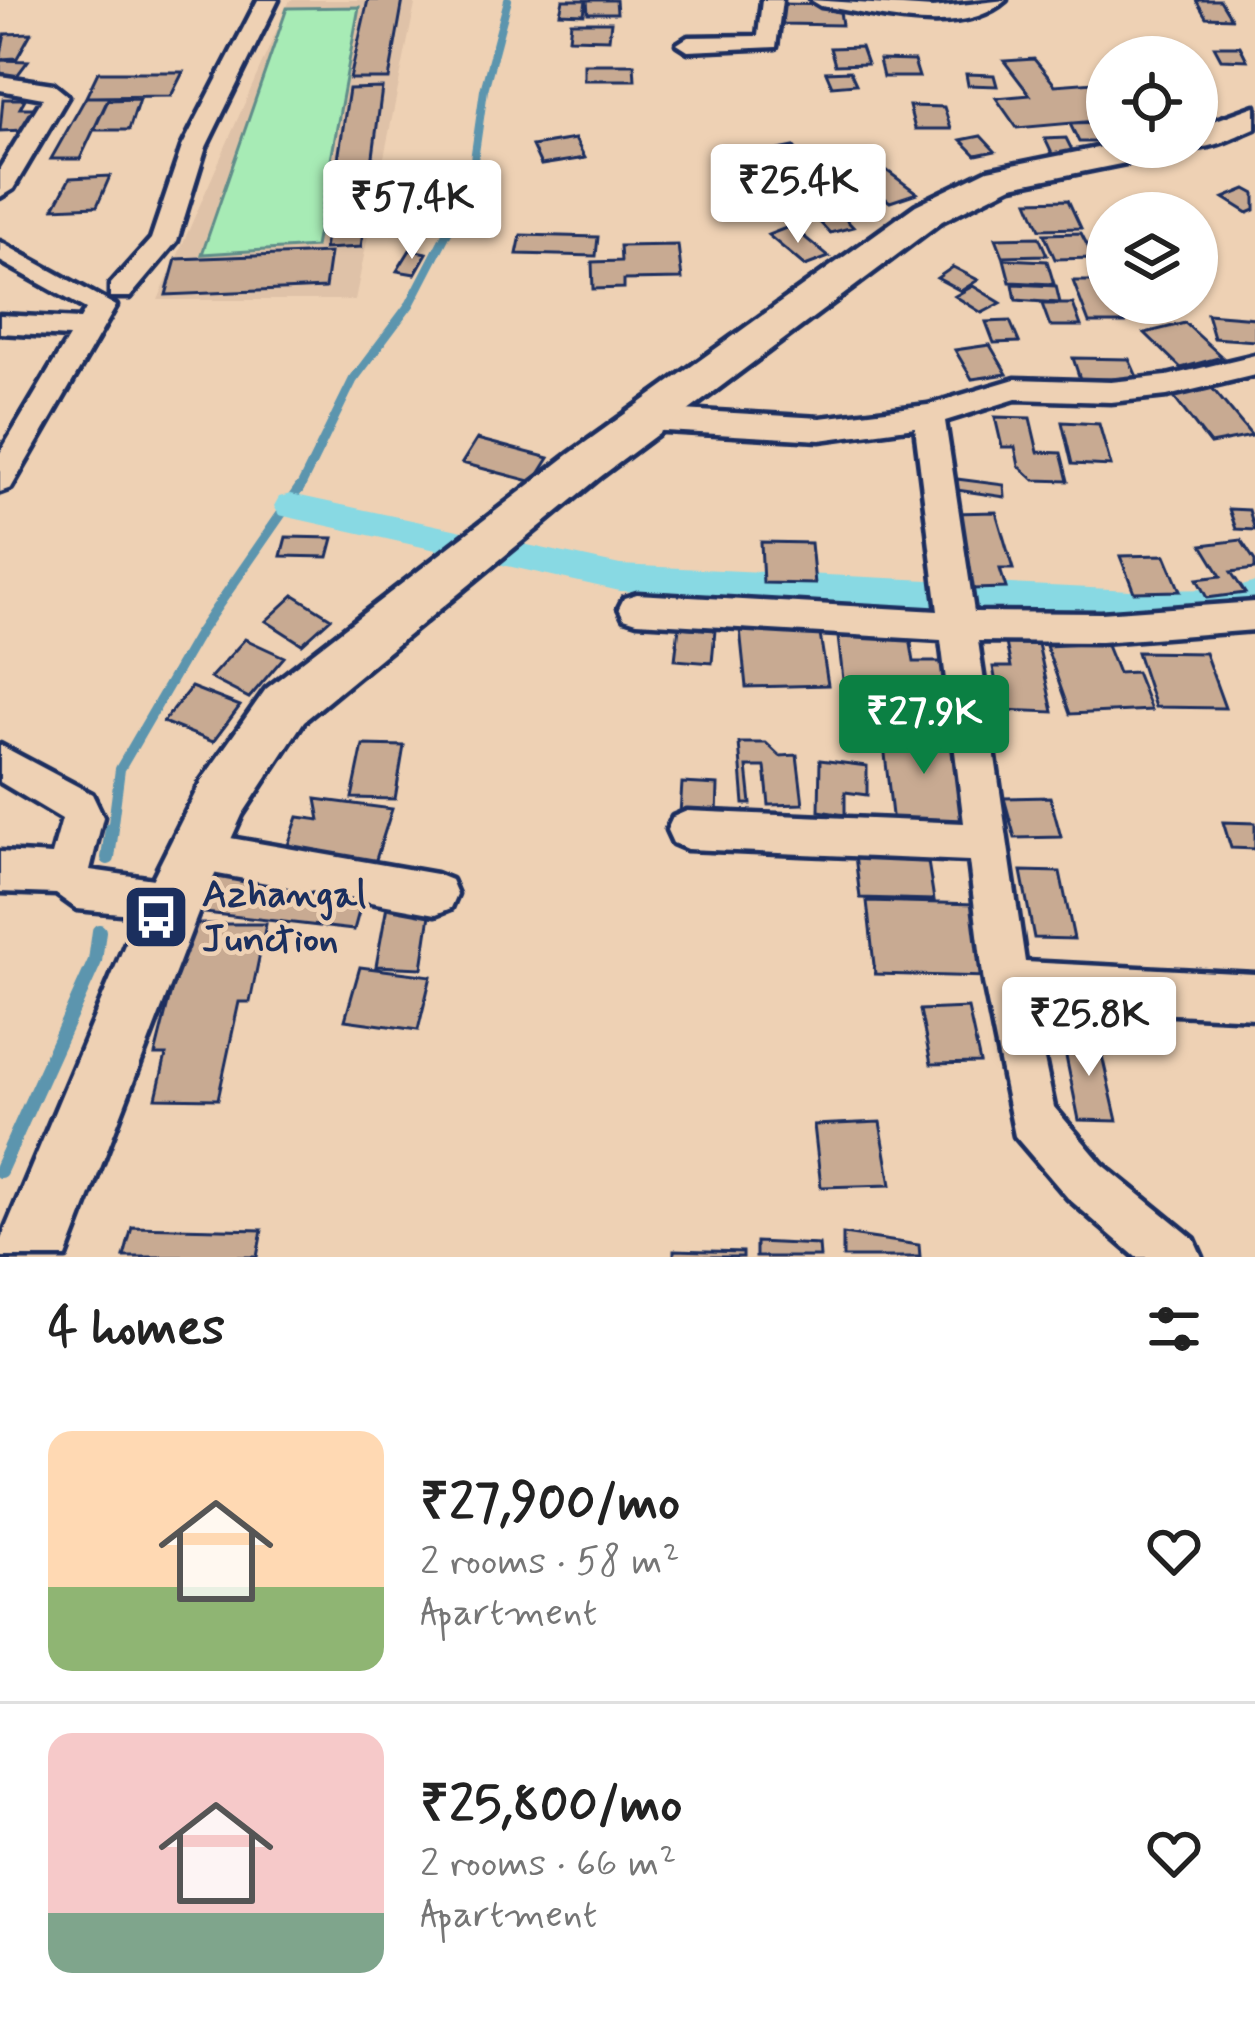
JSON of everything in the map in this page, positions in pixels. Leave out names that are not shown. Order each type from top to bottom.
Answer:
[{"type":"main road","points":[[1218,129],[1255,116]]},
{"type":"main road","points":[[29,1257],[185,875],[222,798],[285,705],[648,418],[928,213],[1000,178],[1086,161]]},
{"type":"street","points":[[120,291],[164,241],[194,148],[268,0]]},
{"type":"street","points":[[688,44],[768,43],[772,0]]},
{"type":"street","points":[[821,0],[913,14],[983,8],[996,0]]},
{"type":"street","points":[[0,82],[45,89],[56,96],[0,189]]},
{"type":"street","points":[[0,250],[102,306],[0,480]]},
{"type":"street","points":[[0,325],[88,329]]},
{"type":"street","points":[[648,418],[820,429],[928,416],[1016,389],[1112,392],[1167,386],[1255,365]]},
{"type":"street","points":[[928,416],[1006,983],[1032,1119],[1085,1181],[1176,1257]]},
{"type":"street","points":[[0,425],[33,424]]},
{"type":"street","points":[[637,608],[952,605],[1166,624],[1255,616]]},
{"type":"street","points":[[0,762],[78,806],[83,817],[68,875]]},
{"type":"street","points":[[686,830],[986,843]]},
{"type":"street","points":[[0,872],[68,875],[82,890],[185,875],[436,894]]},
{"type":"street","points":[[1006,983],[1255,995]]},
{"type":"shaded area","points":[[290,0],[416,0],[355,300],[158,300]]},
{"type":"green space","points":[[359,7],[315,247],[202,254],[287,8]]},
{"type":"building","points":[[368,0],[403,0],[389,79],[350,79]]},
{"type":"building","points":[[563,0],[586,0],[584,14],[560,13]]},
{"type":"building","points":[[587,0],[616,0],[617,13],[588,13]]},
{"type":"building","points":[[1196,0],[1220,0],[1231,18],[1206,17]]},
{"type":"building","points":[[781,4],[839,5],[842,25],[783,24]]},
{"type":"building","points":[[571,22],[611,22],[609,39],[569,38]]},
{"type":"building","points":[[31,33],[17,58],[0,59],[5,34]]},
{"type":"building","points":[[1218,46],[1240,46],[1247,60],[1221,59]]},
{"type":"building","points":[[861,47],[867,64],[835,65],[830,48]]},
{"type":"building","points":[[1034,59],[1055,85],[1086,83],[1086,122],[1017,128],[996,98],[1030,95],[1004,61]]},
{"type":"building","points":[[0,60],[28,61],[16,77],[0,77]]},
{"type":"building","points":[[879,60],[914,61],[919,77],[883,77]]},
{"type":"building","points":[[584,64],[634,64],[635,80],[584,80]]},
{"type":"building","points":[[850,71],[856,84],[832,86],[826,72]]},
{"type":"building","points":[[98,72],[183,72],[171,96],[86,97]]},
{"type":"building","points":[[966,74],[994,75],[997,86],[968,85]]},
{"type":"building","points":[[382,88],[361,247],[324,249],[349,89]]},
{"type":"building","points":[[86,97],[109,97],[80,159],[51,159]]},
{"type":"building","points":[[3,99],[25,99],[20,108],[38,108],[26,130],[0,131]]},
{"type":"building","points":[[139,99],[129,130],[94,130],[108,100]]},
{"type":"building","points":[[909,106],[944,107],[951,129],[915,129]]},
{"type":"building","points":[[1070,124],[1086,124],[1086,142],[1079,142]]},
{"type":"building","points":[[981,136],[995,151],[976,155],[961,140]]},
{"type":"building","points":[[1066,138],[1075,156],[1053,156],[1045,139]]},
{"type":"building","points":[[575,139],[585,158],[541,165],[532,146]]},
{"type":"building","points":[[794,147],[813,171],[792,175],[774,151]]},
{"type":"building","points":[[874,161],[917,193],[890,202],[848,170]]},
{"type":"building","points":[[110,176],[97,206],[54,208],[70,178]]},
{"type":"building","points":[[1246,189],[1255,194],[1255,210],[1248,213],[1224,198]]},
{"type":"building","points":[[1068,200],[1081,228],[1040,229],[1028,201]]},
{"type":"building","points":[[837,210],[853,227],[830,233],[814,216]]},
{"type":"building","points":[[791,226],[829,257],[805,266],[768,235]]},
{"type":"building","points":[[1081,233],[1086,258],[1055,259],[1044,234]]},
{"type":"building","points":[[521,235],[598,237],[596,256],[517,254]]},
{"type":"building","points":[[1039,237],[1047,255],[1003,256],[996,238]]},
{"type":"building","points":[[678,245],[682,279],[624,280],[624,288],[593,289],[592,262],[621,261],[620,246]]},
{"type":"building","points":[[410,250],[427,253],[415,274],[397,271]]},
{"type":"building","points":[[330,253],[325,288],[166,295],[176,259]]},
{"type":"building","points":[[1004,259],[1047,261],[1054,284],[1010,282]]},
{"type":"building","points":[[953,267],[978,280],[961,291],[937,278]]},
{"type":"building","points":[[1073,281],[1086,281],[1086,315]]},
{"type":"building","points":[[1013,284],[1056,286],[1060,303],[1016,300]]},
{"type":"building","points":[[973,286],[1001,303],[982,313],[955,296]]},
{"type":"building","points":[[1042,304],[1073,304],[1081,326],[1050,326]]},
{"type":"building","points":[[1218,315],[1255,318],[1255,341],[1214,338],[1210,324],[1218,324]]},
{"type":"building","points":[[1010,321],[1019,342],[994,343],[986,322]]},
{"type":"building","points":[[1186,324],[1222,357],[1181,368],[1145,333]]},
{"type":"building","points":[[990,345],[1007,374],[972,379],[955,350]]},
{"type":"building","points":[[1073,358],[1129,359],[1138,379],[1080,379]]},
{"type":"building","points":[[1212,388],[1252,436],[1210,444],[1172,395]]},
{"type":"building","points":[[995,417],[1030,418],[1038,452],[1061,453],[1068,481],[1034,480],[1019,466],[1015,447],[1002,447]]},
{"type":"building","points":[[1062,422],[1099,424],[1111,466],[1072,464]]},
{"type":"building","points":[[477,439],[549,458],[534,482],[462,463]]},
{"type":"building","points":[[957,479],[1004,485],[1005,497],[957,490]]},
{"type":"building","points":[[1229,509],[1249,510],[1255,530],[1236,529]]},
{"type":"building","points":[[996,512],[1013,569],[1000,569],[1006,588],[972,589],[953,513]]},
{"type":"building","points":[[286,537],[333,538],[328,557],[281,556]]},
{"type":"building","points":[[1241,540],[1255,569],[1231,572],[1245,593],[1207,598],[1197,579],[1221,576],[1202,545]]},
{"type":"building","points":[[761,542],[811,543],[815,584],[763,583]]},
{"type":"building","points":[[1165,555],[1180,591],[1134,592],[1120,556]]},
{"type":"building","points":[[294,595],[331,618],[302,644],[266,621]]},
{"type":"building","points":[[679,627],[715,630],[712,663],[675,660]]},
{"type":"building","points":[[819,628],[828,685],[746,687],[740,629]]},
{"type":"building","points":[[838,637],[910,638],[914,662],[943,662],[949,690],[844,688]]},
{"type":"building","points":[[245,639],[284,657],[249,698],[210,678]]},
{"type":"building","points":[[1006,643],[1038,644],[1053,712],[1001,710],[993,667],[1011,667]]},
{"type":"building","points":[[1106,643],[1118,673],[1136,672],[1151,710],[1070,714],[1046,646]]},
{"type":"building","points":[[1137,652],[1205,653],[1225,708],[1155,707]]},
{"type":"building","points":[[191,687],[240,706],[213,742],[163,722]]},
{"type":"building","points":[[881,719],[906,720],[908,734],[956,736],[970,826],[893,824]]},
{"type":"building","points":[[739,743],[766,743],[780,756],[797,755],[803,804],[769,805],[765,767],[747,767],[751,804],[744,804]]},
{"type":"building","points":[[363,745],[404,746],[395,799],[352,798]]},
{"type":"building","points":[[820,760],[867,766],[867,795],[845,792],[845,815],[819,811]]},
{"type":"building","points":[[682,783],[718,785],[717,816],[680,814]]},
{"type":"building","points":[[1050,797],[1061,837],[1015,838],[1004,798]]},
{"type":"building","points":[[316,799],[392,809],[372,872],[283,859],[298,817],[320,820]]},
{"type":"building","points":[[1223,822],[1255,823],[1255,849],[1231,848]]},
{"type":"building","points":[[854,847],[926,849],[934,900],[860,898]]},
{"type":"building","points":[[221,870],[366,886],[354,930],[205,913]]},
{"type":"building","points":[[1021,871],[1060,872],[1074,939],[1034,938]]},
{"type":"building","points":[[867,901],[976,904],[989,977],[875,974]]},
{"type":"building","points":[[387,906],[431,908],[422,968],[376,966]]},
{"type":"building","points":[[188,924],[266,924],[250,1002],[239,1002],[218,1099],[156,1098],[166,1055],[155,1055]]},
{"type":"building","points":[[360,967],[431,976],[418,1030],[345,1020]]},
{"type":"building","points":[[968,1008],[980,1063],[931,1064],[920,1010]]},
{"type":"building","points":[[1062,1037],[1098,1038],[1117,1121],[1079,1120]]},
{"type":"building","points":[[880,1122],[891,1185],[821,1187],[814,1125]]},
{"type":"building","points":[[132,1227],[262,1230],[257,1257],[124,1257]]},
{"type":"building","points":[[843,1234],[919,1245],[920,1257],[843,1257]]},
{"type":"building","points":[[756,1242],[819,1245],[820,1257],[756,1257]]},
{"type":"building","points":[[674,1250],[743,1252],[743,1257],[674,1257]]},
{"type":"waterway","points":[[454,218],[470,188],[484,90],[508,0]]},
{"type":"waterway","points":[[299,490],[353,380],[410,304],[456,215]]},
{"type":"waterway","points":[[112,831],[120,769],[199,633],[300,487]]},
{"type":"waterway","points":[[291,506],[620,578],[1131,604],[1233,603],[1255,596]]},
{"type":"waterway","points":[[108,858],[112,828]]},
{"type":"waterway","points":[[0,1171],[95,961],[99,931]]},
{"type":"place","name":"Azhangal Junction","points":[[156,917]]}]
